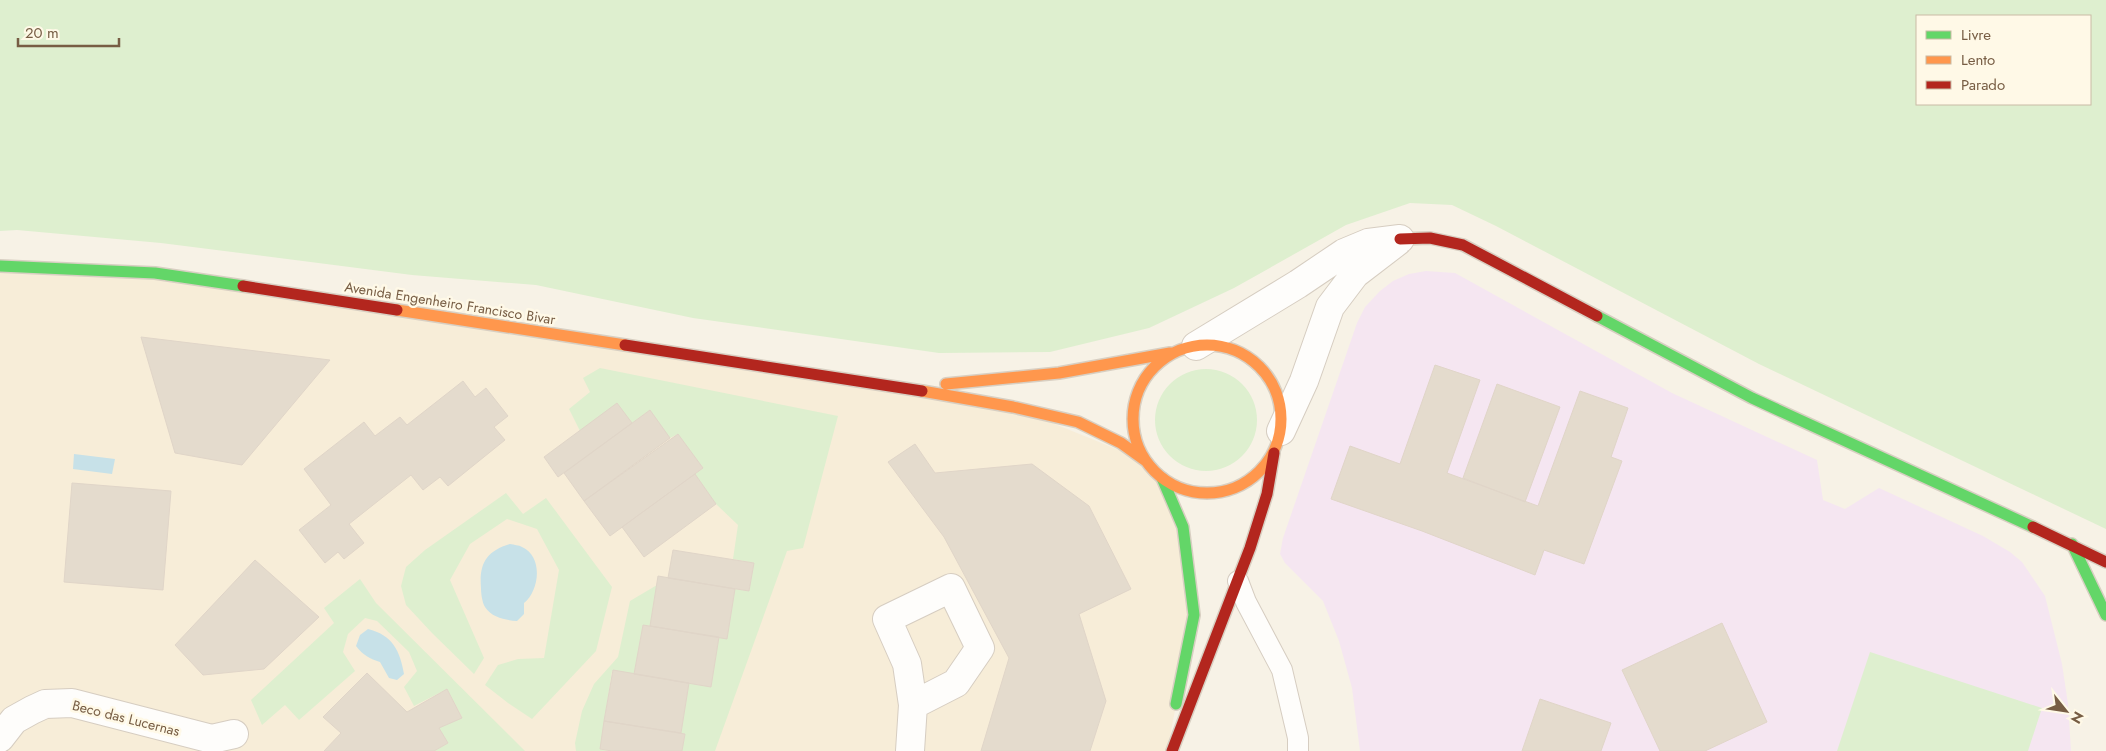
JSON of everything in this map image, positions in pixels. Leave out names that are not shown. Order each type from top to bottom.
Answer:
[{"type":"street","points":[[1146,462],[1137,443],[1133,412],[1138,394],[1148,374],[1165,358],[1187,348],[1298,284],[1344,253],[1368,243],[1430,238],[1462,245],[1752,398],[1860,450],[2072,544],[2106,562]]},
{"type":"street","points":[[894,386],[1013,407],[1078,422],[1120,444],[1146,462],[1162,478],[1178,487],[1201,493],[1224,491],[1247,482],[1260,471],[1277,441],[1304,382],[1330,307],[1355,274],[1400,239]]},
{"type":"street","name":"Avenida Engenheiro Francisco Bivar","points":[[0,266],[155,273],[894,386]]},
{"type":"street","points":[[894,386],[1004,381],[1063,374],[1116,366],[1187,348],[1209,345],[1228,347],[1243,354],[1259,366],[1272,383],[1280,405],[1277,441],[1267,494],[1238,581],[1172,751]]},
{"type":"street","points":[[1162,478],[1183,527],[1194,615],[1167,751]]},
{"type":"street","points":[[2072,544],[2106,615]]},
{"type":"street","name":"Beco das Lucernas","points":[[0,738],[14,720],[32,710],[45,704],[72,703],[212,740],[234,734]]},
{"type":"street","points":[[910,751],[913,705]]},
{"type":"lane","points":[[1238,581],[1246,602],[1282,670],[1298,738],[1298,751]]},
{"type":"shaded area","points":[[0,266],[155,273],[1013,407],[1146,461],[1183,527],[1194,615],[1167,751],[0,751]]},
{"type":"shaded area","points":[[1426,271],[1455,273],[1672,393],[1817,460],[1823,500],[1845,509],[1879,488],[1983,536],[2010,552],[2022,562],[2045,596],[2062,664],[2068,704],[2071,751],[1360,751],[1352,688],[1339,641],[1323,601],[1285,563],[1280,554],[1283,538],[1357,323],[1365,307],[1380,291],[1393,281],[1409,274]]},
{"type":"green space","points":[[0,0],[2106,0],[2106,529],[1759,364],[1496,226],[1452,205],[1410,203],[1346,225],[1234,288],[1149,328],[1050,352],[939,353],[693,318],[536,285],[412,275],[161,243],[17,230],[0,231]]},
{"type":"green space","points":[[600,368],[838,416],[803,548],[787,551],[715,751],[682,751],[685,734],[681,733],[689,683],[711,687],[719,637],[727,638],[735,589],[749,591],[754,563],[733,559],[738,525],[716,504],[695,474],[703,468],[678,434],[670,438],[650,410],[632,423],[617,404],[580,431],[569,409],[590,392],[583,378]]},
{"type":"green space","points":[[1206,369],[1226,373],[1242,384],[1253,400],[1257,420],[1253,440],[1242,456],[1226,467],[1206,471],[1186,467],[1170,456],[1159,440],[1155,420],[1159,400],[1170,384],[1186,373]]},
{"type":"green space","points":[[506,493],[523,514],[546,498],[612,587],[596,651],[532,719],[485,685],[498,665],[518,659],[544,658],[559,570],[537,529],[507,519],[470,544],[450,580],[484,658],[474,674],[406,605],[401,586],[406,567],[425,550]]},
{"type":"green space","points":[[360,579],[376,603],[525,751],[434,751],[448,743],[439,728],[462,717],[447,689],[414,706],[404,687],[417,671],[409,652],[377,621],[365,618],[348,634],[343,652],[355,671],[299,720],[285,705],[262,725],[251,700],[334,623],[324,608]]},
{"type":"green space","points":[[657,585],[650,626],[643,625],[634,674],[612,671],[600,749],[612,751],[576,751],[575,743],[582,711],[594,684],[618,657],[630,601]]},
{"type":"green space","points":[[1870,652],[2042,708],[2028,751],[1837,751]]},
{"type":"water","points":[[74,454],[115,459],[112,474],[73,469]]},
{"type":"water","points":[[510,544],[521,546],[529,552],[534,558],[537,574],[533,591],[524,603],[524,614],[517,621],[491,614],[484,605],[481,592],[481,572],[486,560],[495,550]]},
{"type":"water","points":[[368,629],[383,635],[397,651],[404,674],[397,680],[389,678],[380,662],[361,652],[356,646],[360,635]]},
{"type":"building","points":[[141,337],[330,360],[242,465],[175,453]]},
{"type":"building","points":[[1435,365],[1480,380],[1447,473],[1538,506],[1580,391],[1628,408],[1611,457],[1622,461],[1584,564],[1544,550],[1535,575],[1422,531],[1331,499],[1350,446],[1400,464]]},
{"type":"building","points":[[463,381],[475,397],[486,388],[508,416],[494,427],[505,440],[448,486],[440,477],[423,490],[411,475],[349,524],[364,543],[344,559],[338,552],[325,563],[299,530],[331,505],[304,469],[364,422],[375,436],[400,417],[407,425]]},
{"type":"building","points":[[1497,384],[1560,407],[1525,502],[1463,478]]},
{"type":"building","points":[[617,403],[632,423],[558,477],[544,457]]},
{"type":"building","points":[[650,410],[670,438],[584,501],[564,473]]},
{"type":"building","points":[[678,434],[703,468],[610,536],[584,501]]},
{"type":"building","points":[[915,444],[935,473],[1032,464],[1089,506],[1131,589],[1079,614],[1106,701],[1090,751],[981,751],[1009,658],[944,537],[888,462]]},
{"type":"building","points":[[695,474],[716,504],[644,557],[622,527]]},
{"type":"building","points":[[72,483],[171,491],[163,590],[64,582]]},
{"type":"building","points":[[673,550],[754,563],[749,591],[668,578]]},
{"type":"building","points":[[255,560],[319,617],[264,669],[203,675],[175,645]]},
{"type":"building","points":[[658,576],[735,589],[727,639],[650,626]]},
{"type":"building","points":[[1722,623],[1767,722],[1705,751],[1660,751],[1622,670]]},
{"type":"building","points":[[643,625],[719,637],[711,687],[634,674]]},
{"type":"building","points":[[613,670],[689,683],[681,733],[604,721]]},
{"type":"building","points":[[367,673],[407,712],[447,689],[462,718],[439,728],[448,743],[434,751],[324,751],[341,733],[323,717]]},
{"type":"building","points":[[1540,699],[1611,723],[1601,751],[1522,751]]},
{"type":"building","points":[[604,721],[685,734],[682,751],[612,751],[600,749]]},
{"type":"traffic: fast","points":[[0,266],[155,273],[243,286]]},
{"type":"traffic: fast","points":[[1597,316],[1752,398],[2033,527]]},
{"type":"traffic: fast","points":[[1162,478],[1183,527],[1194,615],[1176,704]]},
{"type":"traffic: fast","points":[[2072,544],[2106,615]]},
{"type":"traffic: slow","points":[[397,310],[625,345]]},
{"type":"traffic: slow","points":[[1207,345],[1235,351],[1259,367],[1275,391],[1281,419],[1275,447],[1259,471],[1235,487],[1207,493],[1179,487],[1155,471],[1139,447],[1133,419],[1139,391],[1155,367],[1179,351],[1207,345]]},
{"type":"traffic: slow","points":[[946,384],[1059,373],[1170,353]]},
{"type":"traffic: slow","points":[[922,391],[1013,407],[1078,422],[1121,443],[1146,461]]},
{"type":"traffic: jam","points":[[1400,239],[1430,238],[1463,245],[1597,316]]},
{"type":"traffic: jam","points":[[243,286],[397,310]]},
{"type":"traffic: jam","points":[[625,345],[922,391]]},
{"type":"traffic: jam","points":[[1172,751],[1250,548],[1267,494],[1274,453]]},
{"type":"traffic: jam","points":[[2033,527],[2106,562]]}]
